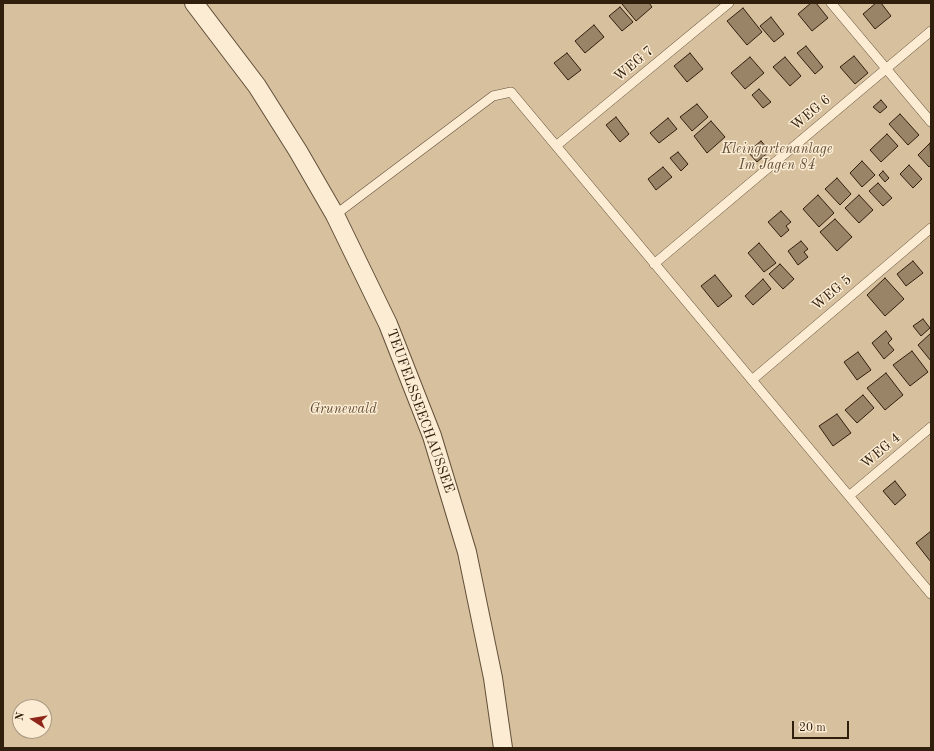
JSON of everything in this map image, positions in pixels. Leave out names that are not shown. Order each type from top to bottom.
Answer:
[{"type":"street","name":"TEUFELSSEECHAUSSEE","points":[[194,3],[257,86],[335,215],[388,324],[411,380],[446,479],[467,552],[493,678],[503,748]]},
{"type":"lane","name":"WEG 7","points":[[556,146],[729,3]]},
{"type":"lane","points":[[831,3],[931,122]]},
{"type":"lane","name":"WEG 6","points":[[654,264],[931,31]]},
{"type":"lane","points":[[335,215],[493,96],[511,92],[931,594]]},
{"type":"lane","name":"WEG 5","points":[[752,380],[931,228]]},
{"type":"lane","name":"WEG 4","points":[[849,496],[931,427]]},
{"type":"green space","name":"Grunewald","points":[[3,3],[931,3],[931,748],[3,748]]},
{"type":"building","points":[[649,3],[652,7],[636,21],[622,4]]},
{"type":"building","points":[[811,3],[816,3],[828,18],[812,31],[798,14]]},
{"type":"building","points":[[876,3],[881,3],[891,16],[875,29],[863,14]]},
{"type":"building","points":[[620,7],[633,22],[622,31],[609,16]]},
{"type":"building","points":[[743,8],[762,32],[747,45],[727,21]]},
{"type":"building","points":[[771,17],[784,34],[774,42],[760,26]]},
{"type":"building","points":[[594,25],[604,37],[585,53],[575,41]]},
{"type":"building","points":[[806,46],[823,67],[815,74],[797,53]]},
{"type":"building","points":[[567,53],[581,70],[568,80],[554,63]]},
{"type":"building","points":[[690,53],[703,69],[687,82],[674,66]]},
{"type":"building","points":[[854,56],[868,73],[855,84],[840,67]]},
{"type":"building","points":[[750,57],[764,73],[745,89],[731,73]]},
{"type":"building","points":[[785,57],[801,76],[790,86],[773,67]]},
{"type":"building","points":[[759,89],[771,102],[763,108],[752,95]]},
{"type":"building","points":[[881,100],[887,107],[880,113],[873,107]]},
{"type":"building","points":[[697,104],[708,117],[692,131],[680,117]]},
{"type":"building","points":[[900,114],[919,135],[908,145],[889,124]]},
{"type":"building","points":[[616,117],[629,134],[620,142],[606,125]]},
{"type":"building","points":[[668,118],[677,129],[659,143],[650,133]]},
{"type":"building","points":[[711,121],[725,137],[707,153],[694,136]]},
{"type":"building","points":[[887,134],[898,146],[881,162],[870,150]]},
{"type":"building","points":[[761,141],[770,151],[757,162],[748,152]]},
{"type":"building","points":[[930,143],[931,165],[929,167],[918,155]]},
{"type":"building","points":[[678,152],[688,164],[681,171],[670,158]]},
{"type":"building","points":[[862,161],[875,175],[862,187],[850,173]]},
{"type":"building","points":[[909,165],[922,179],[913,188],[900,174]]},
{"type":"building","points":[[663,167],[672,177],[656,190],[648,179]]},
{"type":"building","points":[[883,171],[889,178],[885,182],[879,175]]},
{"type":"building","points":[[837,178],[851,194],[840,205],[825,189]]},
{"type":"building","points":[[878,183],[892,198],[883,206],[869,191]]},
{"type":"building","points":[[818,195],[834,213],[819,227],[803,209]]},
{"type":"building","points":[[859,195],[873,210],[859,223],[845,208]]},
{"type":"building","points":[[781,211],[791,222],[786,226],[789,230],[781,237],[768,222]]},
{"type":"building","points":[[835,219],[852,237],[837,251],[820,232]]},
{"type":"building","points":[[801,241],[808,249],[804,252],[808,257],[798,265],[788,251]]},
{"type":"building","points":[[759,243],[776,263],[764,272],[748,253]]},
{"type":"building","points":[[913,261],[923,273],[906,286],[897,274]]},
{"type":"building","points":[[780,264],[794,279],[783,289],[769,274]]},
{"type":"building","points":[[715,275],[732,296],[718,307],[701,286]]},
{"type":"building","points":[[885,278],[904,299],[885,316],[867,295]]},
{"type":"building","points":[[763,279],[771,289],[753,305],[745,296]]},
{"type":"building","points":[[923,319],[930,328],[921,336],[913,326]]},
{"type":"building","points":[[886,331],[892,339],[888,343],[894,350],[884,359],[872,343]]},
{"type":"building","points":[[931,333],[931,361],[918,345]]},
{"type":"building","points":[[912,351],[928,372],[910,386],[893,365]]},
{"type":"building","points":[[858,352],[871,370],[857,380],[844,362]]},
{"type":"building","points":[[886,373],[903,395],[885,410],[867,388]]},
{"type":"building","points":[[863,395],[874,408],[857,423],[845,410]]},
{"type":"building","points":[[837,414],[851,433],[833,446],[819,426]]},
{"type":"building","points":[[895,481],[906,495],[895,505],[883,491]]},
{"type":"building","points":[[931,531],[931,562],[916,543]]},
{"type":"park label","name":"Kleingartenanlage Im Jagen 84","points":[[777,158]]}]
